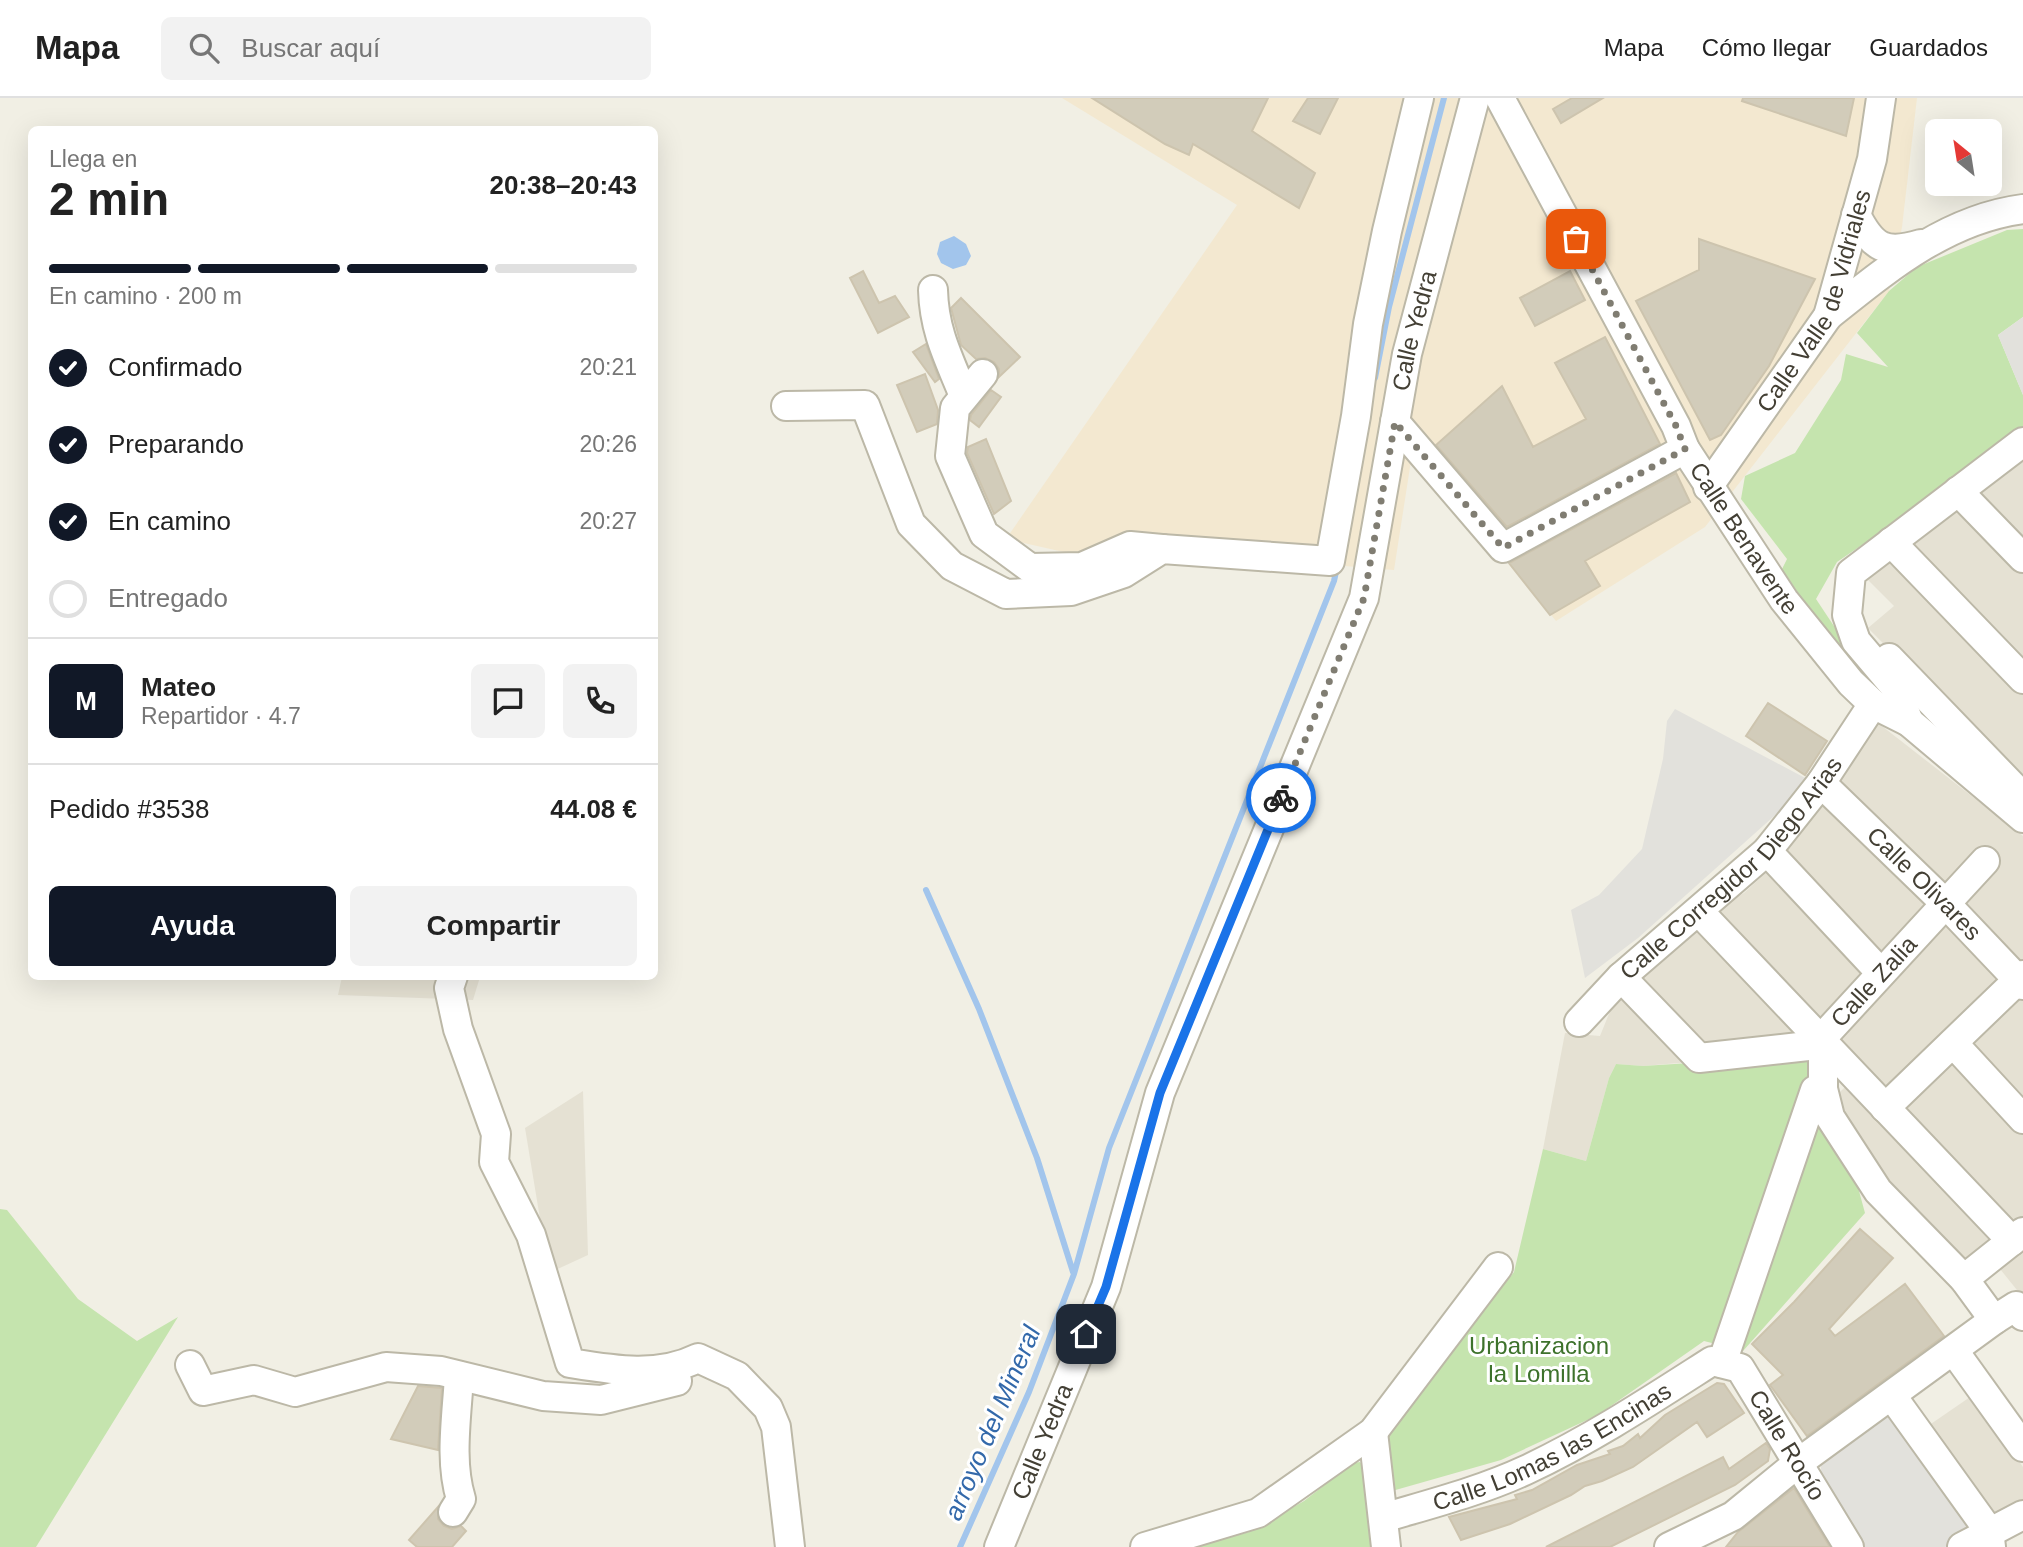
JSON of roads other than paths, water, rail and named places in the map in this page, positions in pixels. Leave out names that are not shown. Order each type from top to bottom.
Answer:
[{"type":"street","points":[[983,374],[955,408],[950,456],[984,534],[1030,568],[1082,568],[1130,546],[1330,561],[1356,415],[1368,324],[1419,98]]},
{"type":"street","name":"Calle Yedra","points":[[999,1547],[1106,1287],[1160,1093],[1364,598],[1407,354],[1475,98]]},
{"type":"street","name":"Calle Benavente","points":[[1500,98],[1676,426],[1685,449],[1708,487],[1784,600],[1851,683],[1873,704],[1909,722]]},
{"type":"street","name":"Calle Valle de Vidriales","points":[[1708,487],[1828,316],[1872,159],[1881,98]]},
{"type":"street","points":[[1845,254],[1856,265],[1869,269],[1966,223],[2023,209]]},
{"type":"street","points":[[1856,215],[1865,233],[1891,258]]},
{"type":"street","points":[[1828,316],[1891,258]]},
{"type":"street","points":[[933,290],[938,333],[964,396]]},
{"type":"street","points":[[786,406],[865,405],[911,524],[952,566],[1006,594],[1071,591],[1124,573],[1163,549]]},
{"type":"street","points":[[1395,422],[1503,548],[1685,449]]},
{"type":"street","points":[[2023,442],[1851,573],[1847,615],[1856,641],[1895,688],[1909,722],[2023,818]]},
{"type":"street","points":[[1958,491],[2023,558]]},
{"type":"street","points":[[1891,542],[2023,679]]},
{"type":"street","points":[[1847,615],[2023,797]]},
{"type":"street","name":"Calle Corregidor Diego Arias","points":[[1578,1023],[1622,977],[1768,851],[1821,783],[1873,704]]},
{"type":"street","name":"Calle Olivares","points":[[1821,783],[2021,980]]},
{"type":"street","points":[[1768,851],[1881,972]]},
{"type":"street","name":"Calle Zalia","points":[[1822,1040],[1881,972],[1985,862]]},
{"type":"street","points":[[1707,920],[1885,1108],[2018,1237],[1964,1279]]},
{"type":"street","points":[[1622,977],[1699,1058],[1808,1046],[1822,1040]]},
{"type":"street","points":[[452,980],[449,988],[458,1029],[496,1134],[494,1162],[531,1235],[570,1363],[624,1372],[681,1366],[698,1358],[737,1376],[768,1408],[776,1427],[790,1547]]},
{"type":"street","points":[[1885,1108],[2021,980]]},
{"type":"street","points":[[1669,1547],[1711,1536],[1798,1464],[1954,1351],[2011,1314],[1964,1279],[1878,1191],[1830,1117],[1823,1089],[1822,1040]]},
{"type":"street","points":[[1953,1044],[2023,1119]]},
{"type":"street","points":[[1717,1362],[1815,1090]]},
{"type":"street","points":[[1145,1547],[1258,1513],[1373,1432],[1498,1267]]},
{"type":"street","points":[[1954,1351],[2023,1447]]},
{"type":"street","name":"Calle Rocío","points":[[1717,1362],[1740,1367],[1849,1547]]},
{"type":"street","name":"Calle Lomas las Encinas","points":[[1383,1518],[1524,1471],[1611,1427],[1717,1362]]},
{"type":"street","points":[[190,1365],[203,1391],[254,1380],[295,1392],[386,1367],[441,1371],[543,1396],[601,1400],[675,1382],[716,1366]]},
{"type":"street","points":[[453,1512],[461,1499],[457,1486],[456,1431],[459,1376]]},
{"type":"street","points":[[1892,1396],[1990,1539]]},
{"type":"street","points":[[1373,1432],[1386,1547]]},
{"type":"street","points":[[1962,1547],[1990,1539],[2023,1515]]},
{"type":"water","points":[[954,236],[966,244],[971,256],[966,265],[953,269],[941,263],[937,254],[940,242]]},
{"type":"waterway","points":[[1375,378],[1389,307],[1444,98]]},
{"type":"waterway","name":"arroyo del Mineral","points":[[960,1547],[1029,1392],[1074,1274],[1109,1148],[1334,581],[1337,567]]},
{"type":"waterway","points":[[926,890],[979,1009],[1037,1158],[1073,1272]]},
{"type":"park label","name":"Urbanizacion la Lomilla","points":[[1539,1360]]}]
